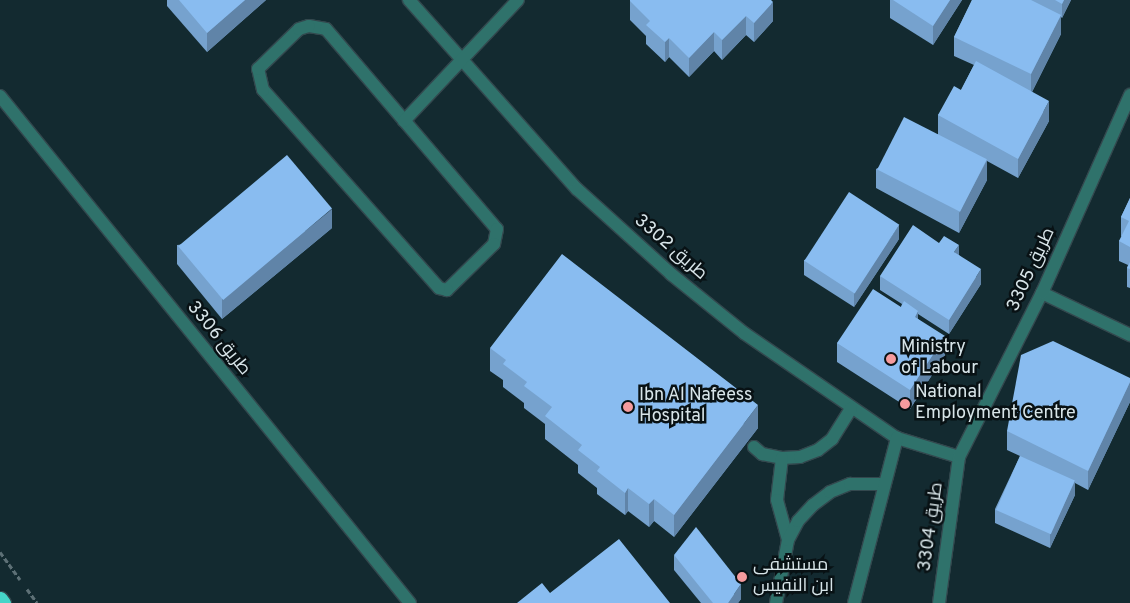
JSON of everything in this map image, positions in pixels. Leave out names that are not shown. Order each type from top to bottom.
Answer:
[{"type":"highway","points":[[0,599],[3,603]]},
{"type":"street","name":"طريق 3302","points":[[409,0],[577,189],[657,261],[744,333],[897,438],[960,457]]},
{"type":"street","points":[[404,121],[461,58],[518,0]]},
{"type":"street","points":[[317,26],[326,29],[404,121],[497,229],[494,244],[447,290],[439,288],[263,90],[258,69],[299,29],[317,26]]},
{"type":"street","name":"طريق 3305","points":[[960,457],[1042,293],[1130,95]]},
{"type":"street","name":"طريق 3306","points":[[0,96],[410,603]]},
{"type":"street","points":[[1042,293],[1130,335]]},
{"type":"street","points":[[754,447],[762,454],[782,458],[800,457],[818,450],[832,439],[851,408]]},
{"type":"street","points":[[854,603],[883,484],[897,438]]},
{"type":"street","name":"طريق 3304","points":[[939,603],[960,457]]},
{"type":"street","points":[[782,458],[778,500],[788,540]]},
{"type":"street","points":[[776,603],[788,540],[798,521],[830,492],[850,484],[883,484]]},
{"type":"building","points":[[179,0],[245,0],[207,33]]},
{"type":"building","points":[[630,0],[771,0],[773,2],[754,23],[746,16],[722,40],[714,32],[689,58],[669,38],[665,42],[646,25],[650,21]]},
{"type":"building","points":[[893,0],[950,0],[933,26]]},
{"type":"building","points":[[972,0],[1031,0],[1061,15],[1031,74],[954,37]]},
{"type":"building","points":[[1055,0],[1064,0],[1062,4]]},
{"type":"building","points":[[976,61],[1049,101],[1018,159],[938,115],[954,86],[961,90]]},
{"type":"building","points":[[904,117],[987,159],[960,212],[877,170]]},
{"type":"building","points":[[287,155],[332,209],[223,300],[178,246]]},
{"type":"building","points":[[849,192],[899,225],[855,293],[804,261]]},
{"type":"building","points":[[1130,198],[1130,247],[1119,241],[1129,221],[1121,217]]},
{"type":"building","points":[[913,225],[939,243],[944,236],[959,245],[954,252],[981,269],[949,320],[880,276]]},
{"type":"building","name":"Ibn Al Nafeess Hospital","points":[[562,254],[758,405],[674,515],[654,499],[649,504],[628,488],[625,493],[597,471],[600,467],[578,450],[582,445],[545,416],[552,407],[524,386],[527,382],[503,364],[506,360],[490,348]]},
{"type":"building","name":"Ministry of Labour","points":[[873,289],[901,307],[904,301],[918,311],[915,317],[945,336],[910,390],[837,343]]},
{"type":"building","points":[[1053,341],[1130,378],[1130,382],[1088,471],[1007,431],[1021,355]]},
{"type":"building","points":[[1020,456],[1075,480],[1051,534],[996,510]]},
{"type":"building","points":[[696,527],[741,584],[728,603],[713,603],[674,555]]},
{"type":"building","points":[[619,539],[670,603],[517,603],[542,583],[550,593]]},
{"type":"place","name":"Ministry of Labour","points":[[891,359]]},
{"type":"place","name":"National Employment Centre","points":[[905,404]]},
{"type":"place","name":"Ibn Al Nafeess Hospital","points":[[628,407]]},
{"type":"place","name":"مستشفى ابن النفيس","points":[[742,577]]}]
